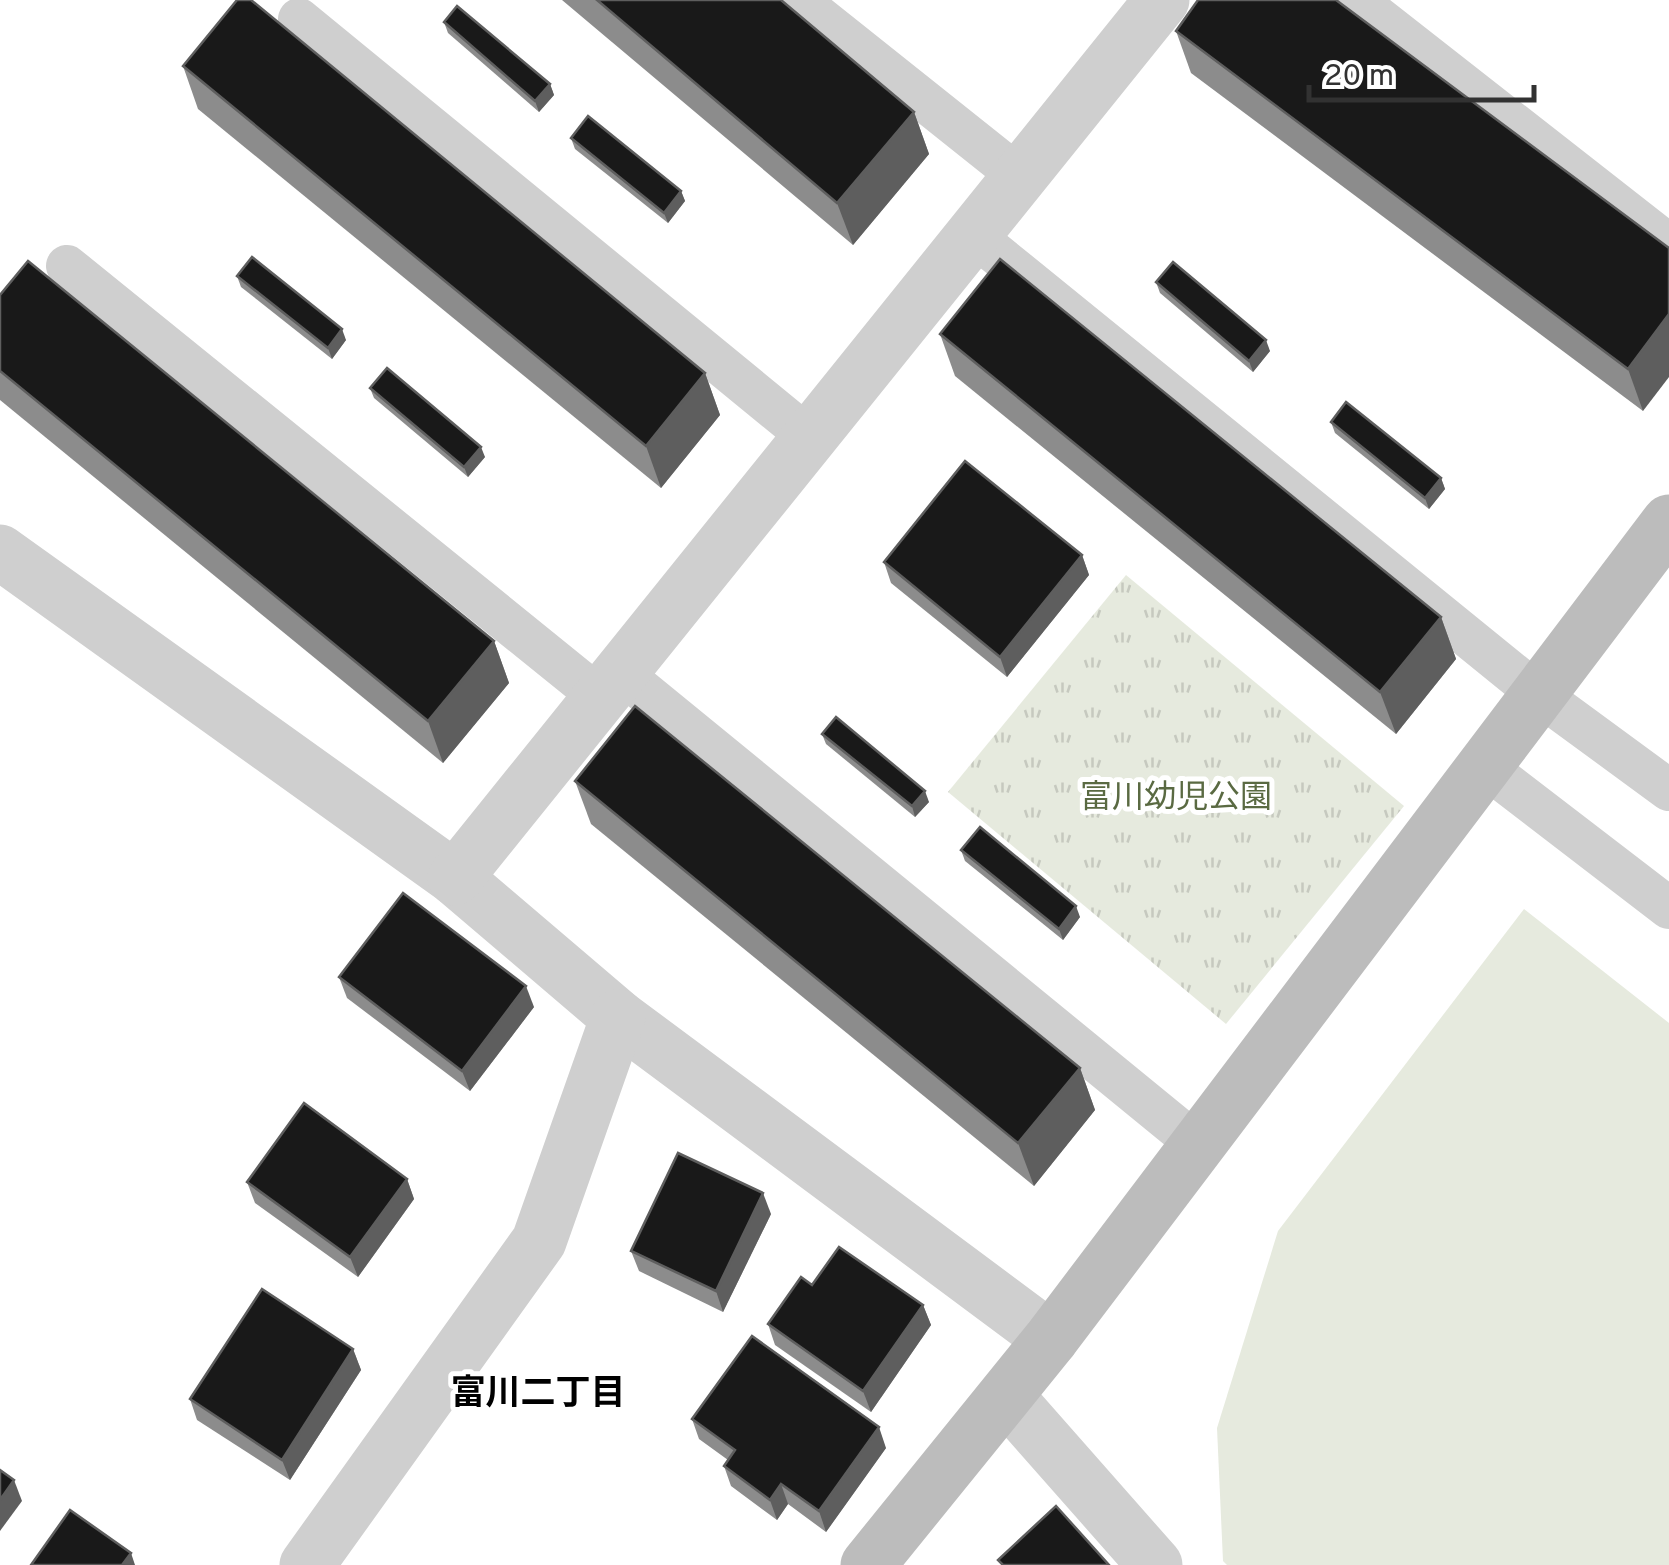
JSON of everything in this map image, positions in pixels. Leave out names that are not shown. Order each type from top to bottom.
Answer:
[{"type":"street","points":[[455,878],[1162,0]]},
{"type":"street","points":[[868,1565],[1051,1339],[1669,522]]},
{"type":"street","points":[[0,552],[455,878],[618,1017],[1051,1339]]},
{"type":"street","points":[[307,1565],[539,1241],[618,1017]]},
{"type":"street","points":[[1006,1396],[1155,1565]]},
{"type":"lane","points":[[798,0],[1020,177]]},
{"type":"lane","points":[[1356,0],[1669,245]]},
{"type":"lane","points":[[299,19],[810,438]]},
{"type":"lane","points":[[973,235],[1538,694],[1669,790]]},
{"type":"lane","points":[[66,266],[611,685],[1198,1145]]},
{"type":"lane","points":[[1484,766],[1669,908]]},
{"type":"green space","name":"富川幼児公園","points":[[1126,575],[1404,806],[1226,1024],[948,792]]},
{"type":"green space","points":[[1524,909],[1669,1023],[1669,1565],[1227,1565],[1223,1561],[1217,1428],[1278,1231]]},
{"type":"building","points":[[237,0],[251,0],[705,373],[646,446],[183,66]]},
{"type":"building","points":[[597,0],[781,0],[914,112],[837,203]]},
{"type":"building","points":[[1198,0],[1336,0],[1669,248],[1669,314],[1628,369],[1176,31]]},
{"type":"building","points":[[457,6],[550,84],[535,101],[444,22]]},
{"type":"building","points":[[588,116],[681,191],[664,213],[571,138]]},
{"type":"building","points":[[252,257],[342,329],[328,348],[237,276]]},
{"type":"building","points":[[1000,259],[1441,617],[1380,692],[940,334]]},
{"type":"building","points":[[28,261],[494,641],[428,721],[0,371],[0,295]]},
{"type":"building","points":[[1173,262],[1266,340],[1249,361],[1156,282]]},
{"type":"building","points":[[387,368],[481,447],[464,467],[370,388]]},
{"type":"building","points":[[1346,402],[1441,478],[1425,498],[1331,422]]},
{"type":"building","points":[[965,461],[1082,555],[1000,657],[884,562]]},
{"type":"building","points":[[635,706],[1080,1068],[1018,1143],[575,781]]},
{"type":"building","points":[[836,717],[925,791],[912,806],[822,734]]},
{"type":"building","points":[[980,827],[1076,906],[1059,929],[961,850]]},
{"type":"building","points":[[403,893],[526,986],[462,1071],[339,977]]},
{"type":"building","points":[[304,1103],[407,1179],[350,1257],[247,1182]]},
{"type":"building","points":[[678,1153],[763,1193],[716,1291],[631,1251]]},
{"type":"building","points":[[839,1247],[923,1305],[863,1391],[768,1324],[801,1277],[812,1285]]},
{"type":"building","points":[[262,1289],[353,1349],[282,1460],[190,1399]]},
{"type":"building","points":[[752,1336],[879,1427],[819,1511],[781,1484],[770,1500],[724,1466],[735,1450],[692,1419]]},
{"type":"building","points":[[0,1470],[14,1480],[0,1500]]},
{"type":"building","points":[[1056,1506],[1109,1565],[1003,1565],[998,1560]]},
{"type":"building","points":[[70,1510],[131,1553],[122,1565],[31,1565]]},
{"type":"district","name":"富川二丁目","points":[[538,1395]]}]
